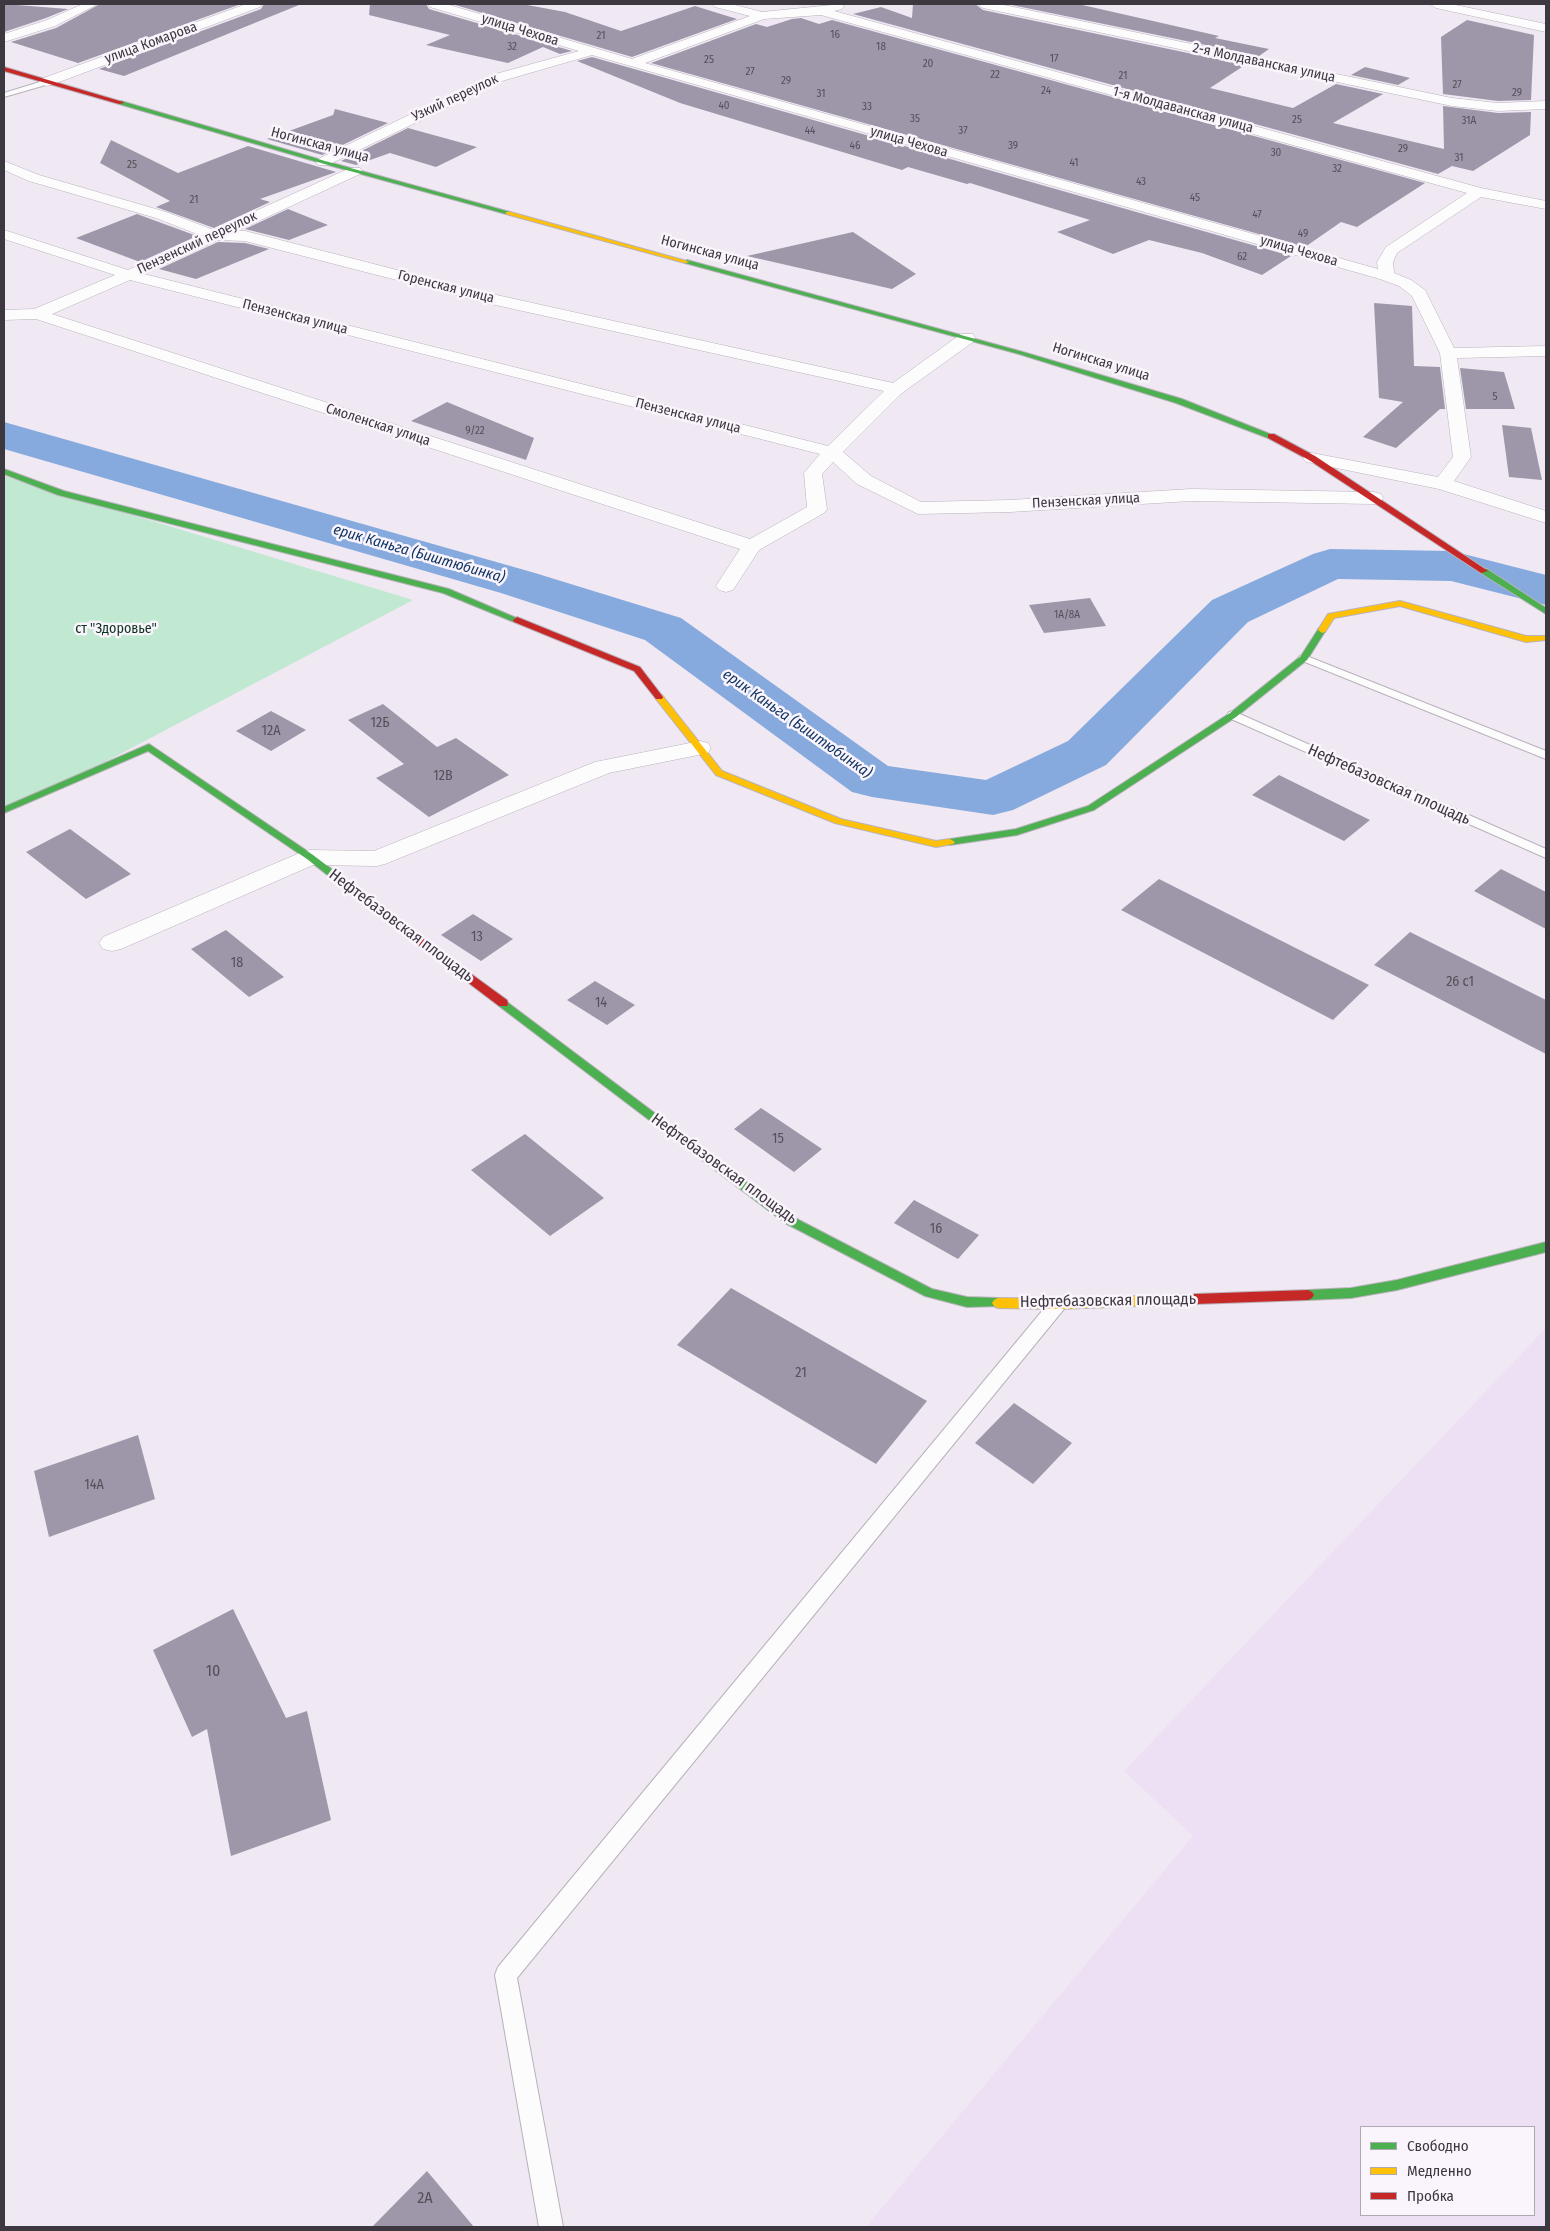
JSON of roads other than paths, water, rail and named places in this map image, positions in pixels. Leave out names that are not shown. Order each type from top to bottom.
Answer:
[{"type":"street","points":[[4,38],[37,28],[92,4]]},
{"type":"street","name":"улица Комарова","points":[[46,82],[256,4]]},
{"type":"street","name":"улица Чехова","points":[[434,4],[632,64],[1386,276],[1405,283],[1419,293],[1448,353],[1462,458],[1443,484]]},
{"type":"street","points":[[719,4],[762,16]]},
{"type":"street","points":[[632,64],[762,16],[821,11],[844,4]]},
{"type":"street","name":"2-я Молдаванская улица","points":[[983,4],[1452,102],[1498,107],[1546,105]]},
{"type":"street","points":[[1436,4],[1546,28]]},
{"type":"street","name":"1-я Молдаванская улица","points":[[821,11],[1479,192],[1546,206]]},
{"type":"street","name":"Узкий переулок","points":[[323,162],[461,94],[498,78],[593,51]]},
{"type":"street","name":"Ногинская улица","points":[[4,70],[323,162],[967,338],[1178,401],[1266,433],[1312,458],[1546,612]]},
{"type":"street","name":"Горенская улица","points":[[4,165],[34,178],[160,215],[213,235],[245,236],[482,297],[896,389]]},
{"type":"street","name":"Пензенский переулок","points":[[37,314],[129,275],[356,171]]},
{"type":"street","points":[[1386,276],[1386,262],[1392,250],[1479,192]]},
{"type":"street","name":"Пензенская улица","points":[[4,234],[129,275],[832,452],[864,480],[918,508],[1010,506],[1191,495],[1374,498]]},
{"type":"street","name":"Смоленская улица","points":[[4,315],[37,314],[752,546]]},
{"type":"street","points":[[726,586],[752,546],[817,509],[813,473],[832,452],[896,389],[967,338]]},
{"type":"street","points":[[1448,353],[1546,352]]},
{"type":"street","points":[[1312,458],[1443,484],[1546,516]]},
{"type":"street","points":[[4,471],[61,493],[456,594],[637,669],[719,773],[838,821],[936,844],[1017,832],[1091,808],[1233,715],[1304,658],[1331,616],[1400,603],[1526,639],[1546,638]]},
{"type":"street","name":"Нефтебазовская площадь","points":[[4,810],[149,747],[310,856],[789,1220],[929,1293],[967,1302],[1058,1304],[1351,1292],[1397,1286],[1546,1247]]},
{"type":"street","points":[[112,943],[310,856],[377,860],[603,767],[700,748]]},
{"type":"lane","points":[[4,95],[46,82]]},
{"type":"lane","points":[[1304,658],[1546,755]]},
{"type":"lane","name":"Нефтебазовская площадь","points":[[1233,715],[1546,854]]},
{"type":"lane","points":[[551,2227],[506,1975],[1058,1304]]},
{"type":"waterway","name":"ерик Каньга (Биштюбинка)","points":[[4,435],[518,583],[663,629],[872,780],[993,798],[1087,753],[1230,611],[1330,564],[1452,566],[1546,590]]},
{"type":"park label","name":"ст \"Здоровье\"","points":[[116,629]]}]
